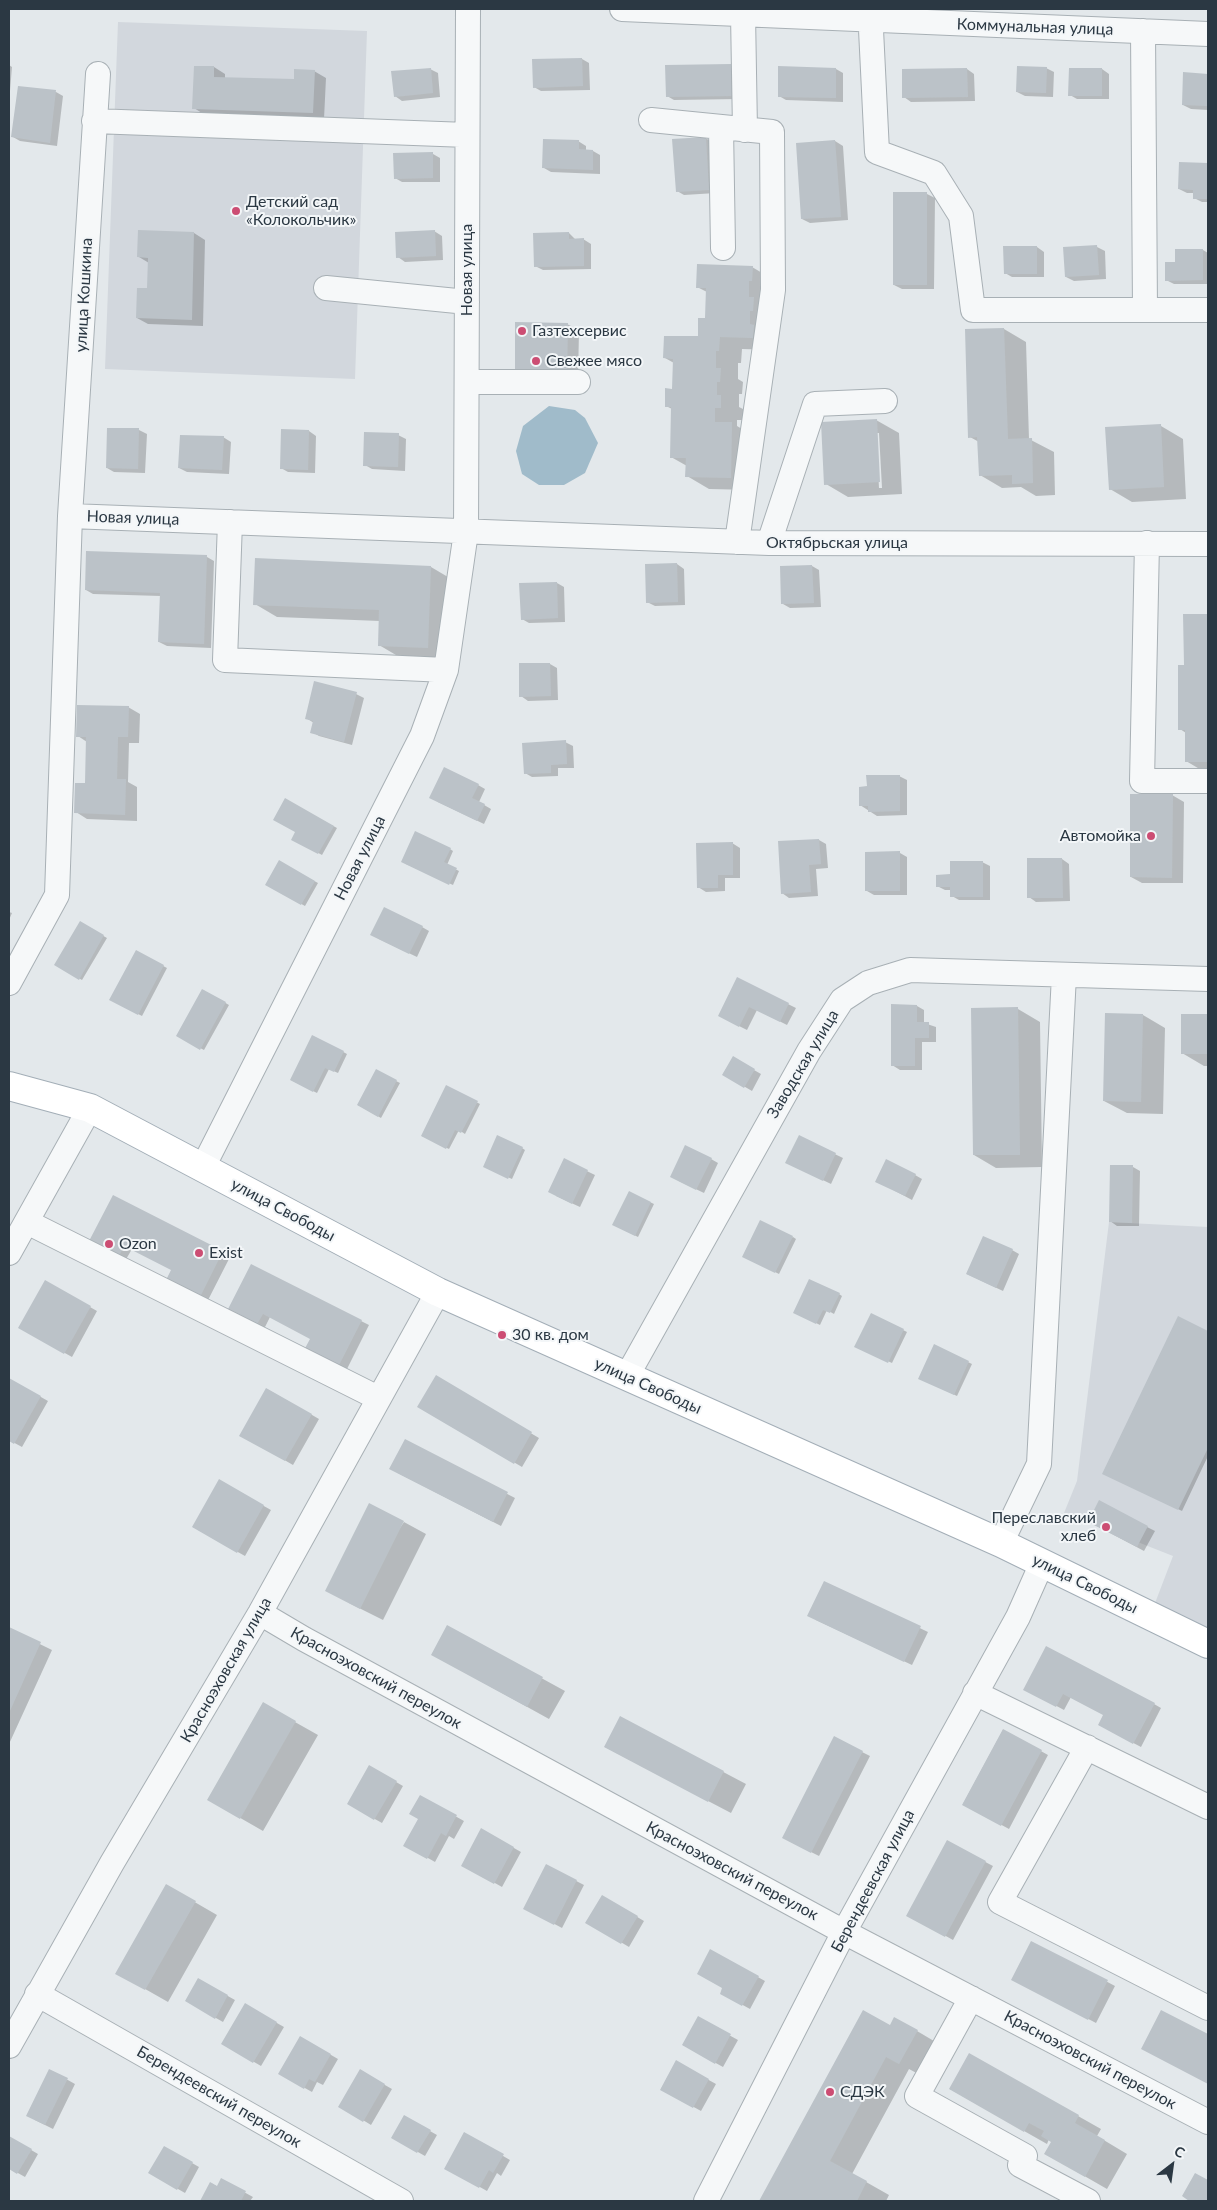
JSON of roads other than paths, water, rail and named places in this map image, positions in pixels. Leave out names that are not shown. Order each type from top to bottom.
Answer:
[{"type":"main road","name":"улица Свободы","points":[[9,1086],[90,1108],[438,1292],[1001,1543],[1047,1561],[1208,1644]]},
{"type":"street","name":"Новая улица","points":[[203,1167],[422,736],[446,670],[466,532],[468,9]]},
{"type":"street","name":"Коммунальная улица","points":[[622,9],[742,14],[870,14],[1208,34]]},
{"type":"street","points":[[742,14],[745,130]]},
{"type":"street","points":[[870,14],[877,152],[934,173],[961,216],[973,310],[1208,310]]},
{"type":"street","points":[[1142,31],[1145,310]]},
{"type":"street","name":"улица Кошкина","points":[[9,983],[57,896],[70,516],[98,74]]},
{"type":"street","points":[[651,120],[772,132],[773,290],[737,542]]},
{"type":"street","points":[[94,121],[467,135]]},
{"type":"street","points":[[721,127],[723,248]]},
{"type":"street","points":[[326,288],[467,302]]},
{"type":"street","points":[[467,382],[578,382]]},
{"type":"street","points":[[770,543],[815,404],[886,401]]},
{"type":"street","name":"Новая улица","points":[[70,516],[466,532]]},
{"type":"street","points":[[230,522],[225,660],[446,670]]},
{"type":"street","name":"Октябрьская улица","points":[[466,532],[770,543],[1208,544]]},
{"type":"street","points":[[1146,543],[1142,781],[1208,781]]},
{"type":"street","name":"Заводская улица","points":[[627,1376],[809,1051],[842,1000],[868,983],[910,970],[1208,979]]},
{"type":"street","points":[[1001,1543],[1039,1464],[1064,975]]},
{"type":"street","points":[[9,1253],[90,1108]]},
{"type":"street","points":[[27,1222],[378,1398]]},
{"type":"street","name":"Красноэховская улица","points":[[9,2046],[37,1994],[260,1613],[438,1292]]},
{"type":"street","name":"Берендеевская улица","points":[[706,2201],[844,1932],[1047,1561]]},
{"type":"street","name":"Красноэховский переулок","points":[[260,1613],[304,1639],[844,1932],[1208,2122]]},
{"type":"street","points":[[975,1693],[1208,1807]]},
{"type":"street","points":[[1087,1747],[1000,1902],[1208,2008]]},
{"type":"street","name":"Берендеевский переулок","points":[[37,1994],[401,2201]]},
{"type":"street","points":[[971,1998],[917,2096],[1025,2156],[1020,2165],[1088,2201]]},
{"type":"water","points":[[549,406],[575,410],[585,418],[598,443],[585,473],[564,485],[539,485],[522,474],[516,451],[523,426]]},
{"type":"place","name":"Детский сад «Колокольчик»","points":[[236,211]]},
{"type":"place","name":"Газтехсервис","points":[[522,331]]},
{"type":"place","name":"Свежее мясо","points":[[536,361]]},
{"type":"place","name":"Автомойка","points":[[1151,836]]},
{"type":"place","name":"Ozon","points":[[109,1244]]},
{"type":"place","name":"Exist","points":[[199,1253]]},
{"type":"place","name":"30 кв. дом","points":[[502,1335]]},
{"type":"place","name":"Переславский хлеб","points":[[1106,1527]]},
{"type":"place","name":"СДЭК","points":[[830,2092]]}]
